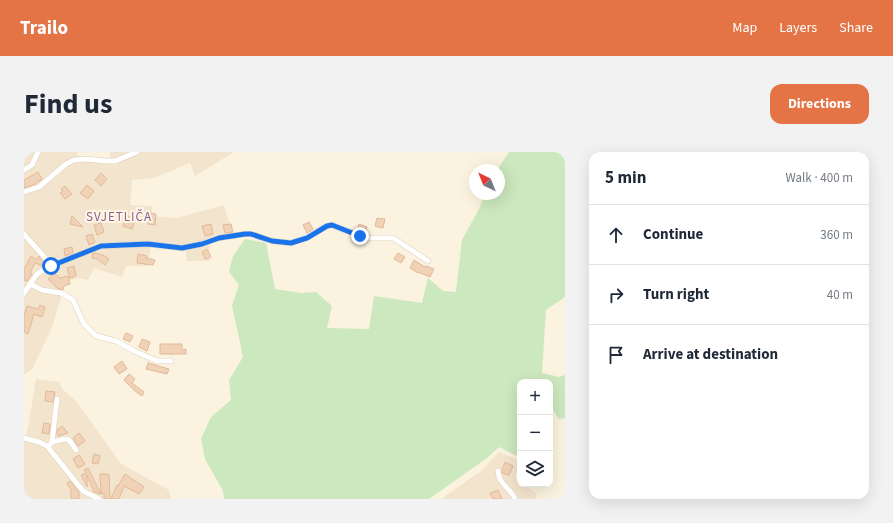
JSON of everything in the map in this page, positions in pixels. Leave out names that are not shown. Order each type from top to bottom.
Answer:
[{"type":"street","points":[[24,170],[32,165],[38,152]]},
{"type":"street","points":[[24,192],[39,187],[66,164],[74,160],[87,159],[115,161],[137,152]]},
{"type":"street","points":[[24,293],[37,274],[51,266],[101,246],[148,244],[182,248],[202,244],[219,238],[245,234],[251,234],[272,241],[291,243],[307,238],[327,226],[332,225],[368,238],[393,238],[428,261]]},
{"type":"street","points":[[24,234],[45,257],[51,266]]},
{"type":"street","points":[[30,284],[42,290],[61,293],[73,300],[84,324],[96,336],[116,341],[157,361],[171,361]]},
{"type":"street","points":[[57,399],[50,445],[83,491],[99,499]]},
{"type":"street","points":[[24,438],[50,445],[67,438],[76,450]]},
{"type":"street","points":[[498,471],[502,484],[512,493],[515,499]]},
{"type":"shaded area","points":[[24,152],[77,152],[77,156],[110,158],[110,152],[234,152],[195,176],[190,163],[154,178],[132,180],[130,205],[152,206],[152,216],[177,218],[224,205],[233,236],[209,242],[210,261],[187,261],[185,246],[151,247],[148,266],[126,266],[122,277],[94,268],[88,280],[78,278],[64,283],[51,330],[32,369],[24,375]]},
{"type":"shaded area","points":[[36,379],[59,382],[63,390],[77,402],[121,464],[169,490],[171,499],[24,499],[24,437],[26,437]]},
{"type":"shaded area","points":[[499,452],[517,460],[517,471],[515,478],[517,480],[517,487],[527,487],[537,494],[535,499],[441,499],[481,471]]},
{"type":"green space","points":[[509,152],[565,152],[565,297],[546,310],[542,373],[559,377],[565,375],[565,418],[559,419],[553,410],[553,379],[517,379],[517,456],[499,447],[487,458],[429,499],[224,499],[223,491],[205,459],[201,439],[211,417],[231,400],[229,380],[243,357],[232,305],[239,285],[229,272],[233,256],[245,239],[266,243],[275,289],[301,293],[316,292],[332,306],[327,328],[369,329],[374,296],[422,303],[428,278],[443,291],[456,292],[462,240],[483,200],[505,200],[505,164],[501,164]]},
{"type":"building","points":[[38,172],[42,179],[35,184],[24,188],[24,180]]},
{"type":"building","points":[[101,173],[107,179],[101,186],[95,180]]},
{"type":"building","points":[[87,185],[94,191],[88,199],[80,193]]},
{"type":"building","points":[[65,186],[72,194],[65,199],[60,193],[63,191],[61,189]]},
{"type":"building","points":[[150,213],[156,214],[155,225],[148,224]]},
{"type":"building","points":[[72,216],[83,227],[70,224]]},
{"type":"building","points":[[126,216],[135,219],[132,229],[123,226]]},
{"type":"building","points":[[377,218],[385,219],[383,228],[375,226]]},
{"type":"building","points":[[309,222],[313,229],[307,233],[303,225]]},
{"type":"building","points":[[101,223],[104,232],[97,235],[94,225]]},
{"type":"building","points":[[211,224],[213,234],[205,236],[202,226]]},
{"type":"building","points":[[231,224],[233,232],[225,233],[223,225]]},
{"type":"building","points":[[359,224],[367,227],[365,233],[357,230]]},
{"type":"building","points":[[92,234],[95,242],[89,245],[86,236]]},
{"type":"building","points":[[72,247],[73,253],[65,256],[64,249]]},
{"type":"building","points":[[207,249],[211,257],[205,259],[202,252]]},
{"type":"building","points":[[93,253],[103,255],[109,259],[105,265],[97,259],[92,258]]},
{"type":"building","points":[[398,253],[405,257],[401,263],[394,259]]},
{"type":"building","points":[[138,254],[155,260],[153,265],[137,263]]},
{"type":"building","points":[[31,256],[37,260],[39,256],[45,265],[43,266],[35,263],[30,273],[32,274],[27,281],[24,280],[24,269]]},
{"type":"building","points":[[414,260],[425,267],[434,269],[430,277],[418,273],[410,268]]},
{"type":"building","points":[[74,266],[76,276],[70,278],[67,268]]},
{"type":"building","points":[[54,273],[60,278],[68,276],[70,284],[64,286],[63,290],[57,288],[48,279]]},
{"type":"building","points":[[40,305],[45,307],[42,317],[34,314],[28,334],[24,332],[24,316],[27,306],[38,309]]},
{"type":"building","points":[[126,333],[133,336],[130,342],[123,339]]},
{"type":"building","points":[[142,339],[150,342],[147,351],[139,347]]},
{"type":"building","points":[[160,344],[182,344],[182,350],[186,349],[186,354],[160,354]]},
{"type":"building","points":[[122,361],[127,369],[119,374],[114,367]]},
{"type":"building","points":[[148,363],[169,369],[167,374],[146,369]]},
{"type":"building","points":[[129,374],[135,379],[132,383],[144,392],[142,396],[124,380]]},
{"type":"building","points":[[46,391],[55,392],[53,402],[45,401]]},
{"type":"building","points":[[44,423],[50,424],[49,434],[42,433]]},
{"type":"building","points":[[62,426],[68,433],[58,436],[57,430]]},
{"type":"building","points":[[79,433],[85,441],[78,446],[73,438]]},
{"type":"building","points":[[94,454],[100,456],[98,464],[92,463]]},
{"type":"building","points":[[79,455],[85,464],[78,468],[73,459]]},
{"type":"building","points":[[505,462],[513,466],[509,475],[502,473]]},
{"type":"building","points":[[88,468],[101,494],[94,492],[87,475],[87,487],[81,475],[86,473],[84,470]]},
{"type":"building","points":[[100,474],[109,474],[110,499],[104,499],[104,493],[101,494]]},
{"type":"building","points":[[125,474],[144,487],[139,494],[124,486],[119,499],[111,499],[117,485],[118,486]]},
{"type":"building","points":[[70,481],[79,492],[79,499],[71,499],[71,490],[67,483]]},
{"type":"building","points":[[498,490],[502,499],[493,499],[490,493]]},
{"type":"district","name":"SVJETLIČA","points":[[119,216]]},
{"type":"route","points":[[51,266],[101,246],[148,244],[169,245],[182,248],[239,234],[251,234],[280,243],[291,243],[307,238],[327,226],[332,225],[360,236]]}]
